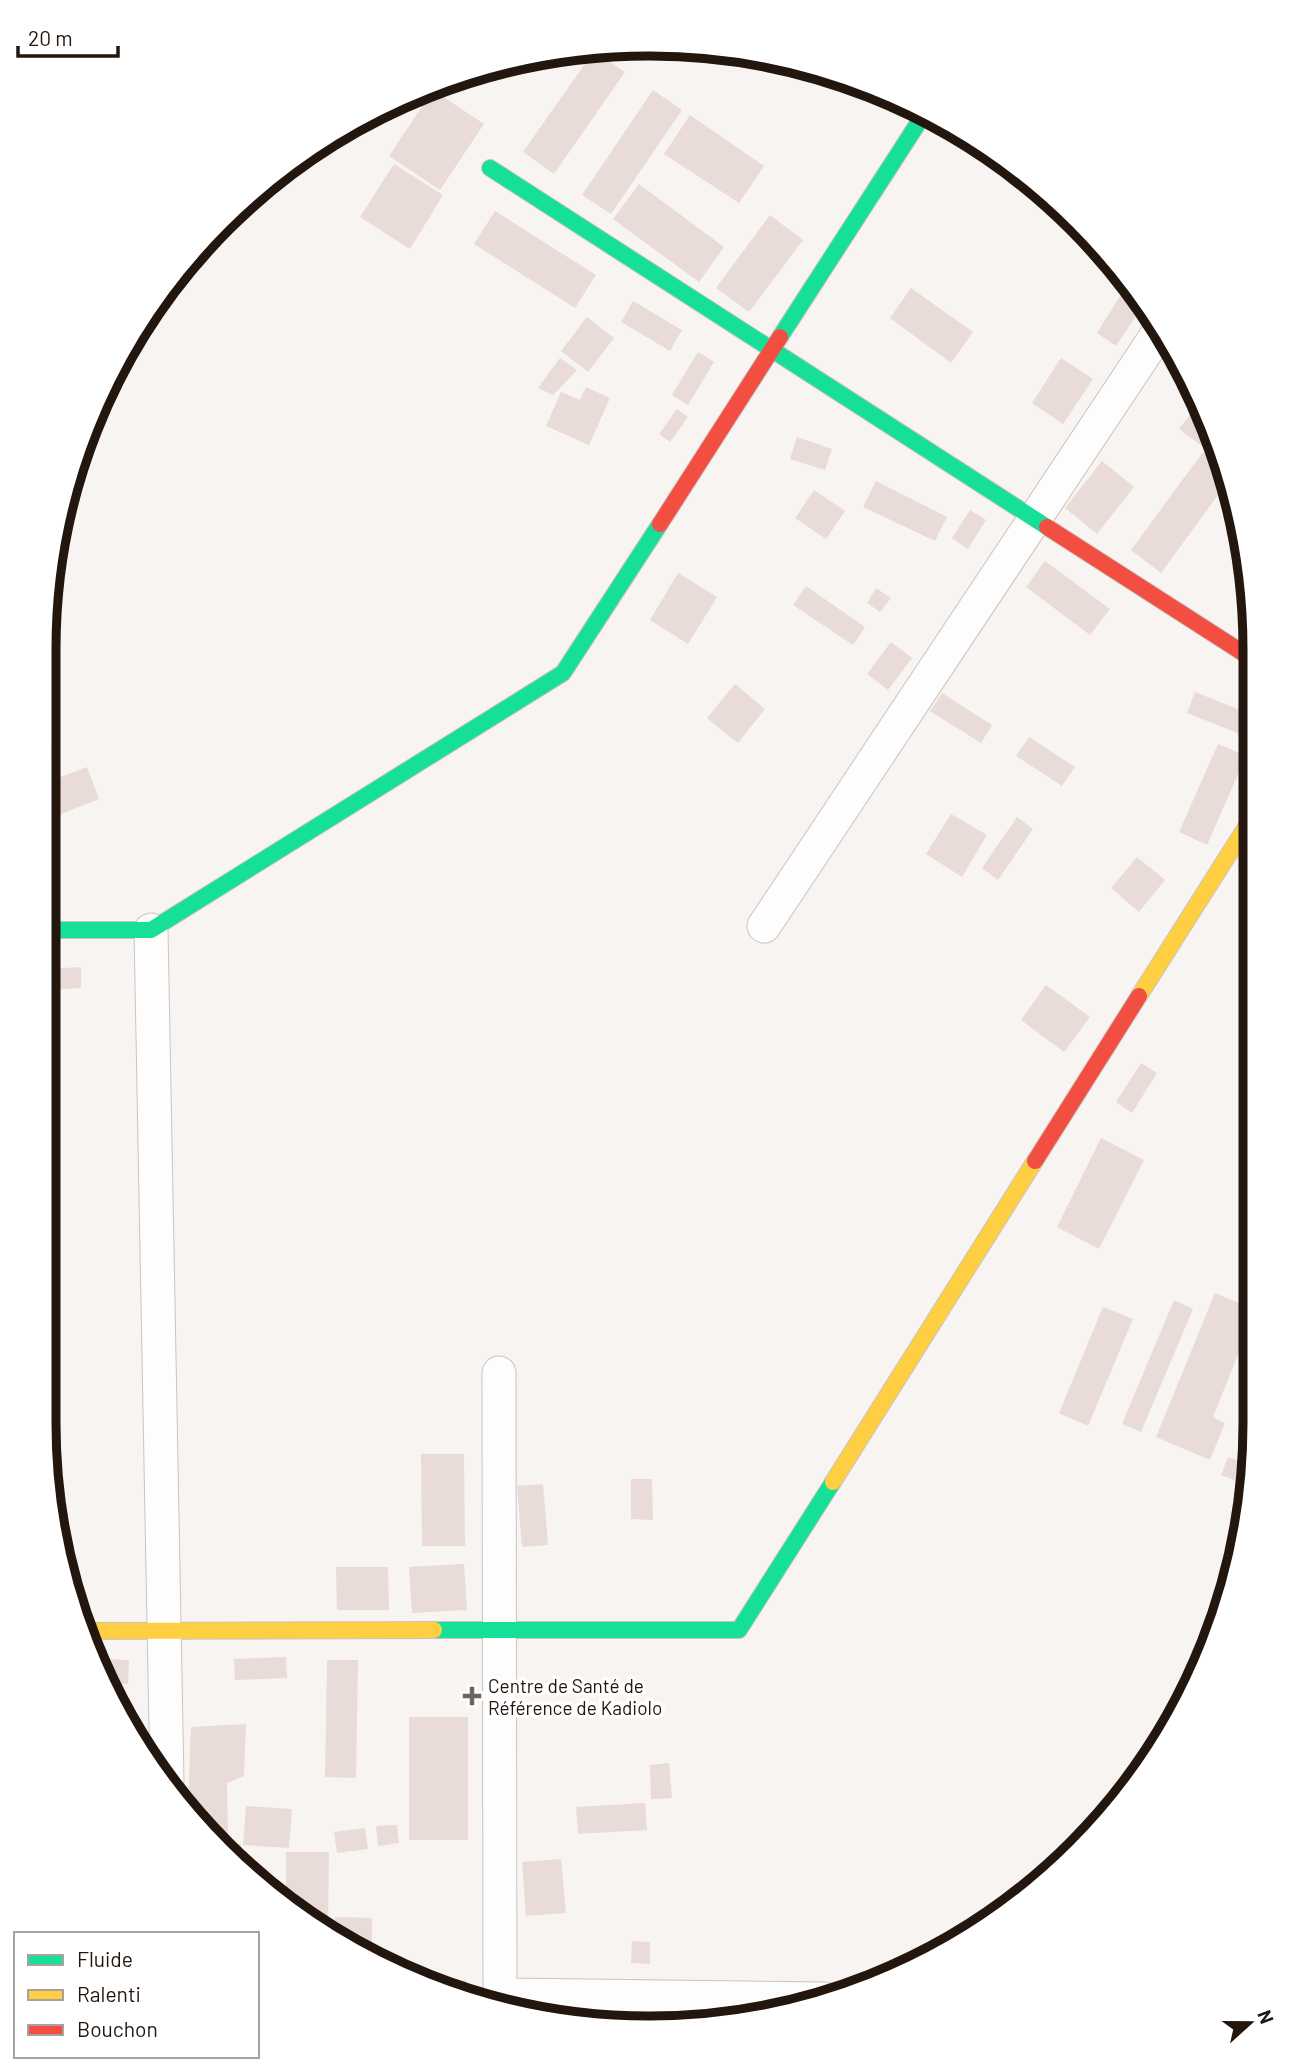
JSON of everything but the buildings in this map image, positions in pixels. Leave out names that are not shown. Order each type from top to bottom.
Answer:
[{"type":"street","points":[[56,930],[152,930],[563,673],[919,121]]},
{"type":"street","points":[[490,168],[1243,653]]},
{"type":"street","points":[[764,926],[1154,339]]},
{"type":"street","points":[[94,1631],[740,1630],[1243,833]]},
{"type":"street","points":[[152,930],[167,1767]]},
{"type":"street","points":[[499,1373],[499,1997]]},
{"type":"street","points":[[513,2000],[790,1999]]},
{"type":"traffic: fast","points":[[780,337],[919,121]]},
{"type":"traffic: fast","points":[[490,168],[1047,527]]},
{"type":"traffic: fast","points":[[56,930],[151,930],[563,673],[660,524]]},
{"type":"traffic: fast","points":[[434,1630],[739,1630],[833,1482]]},
{"type":"traffic: slow","points":[[1139,996],[1243,832]]},
{"type":"traffic: slow","points":[[833,1482],[1035,1161]]},
{"type":"traffic: slow","points":[[94,1631],[434,1630]]},
{"type":"traffic: jam","points":[[660,524],[780,337]]},
{"type":"traffic: jam","points":[[1047,527],[1243,653]]},
{"type":"traffic: jam","points":[[1035,1161],[1139,996]]},
{"type":"place","name":"Centre de Santé de Référence de Kadiolo","points":[[472,1696]]}]
